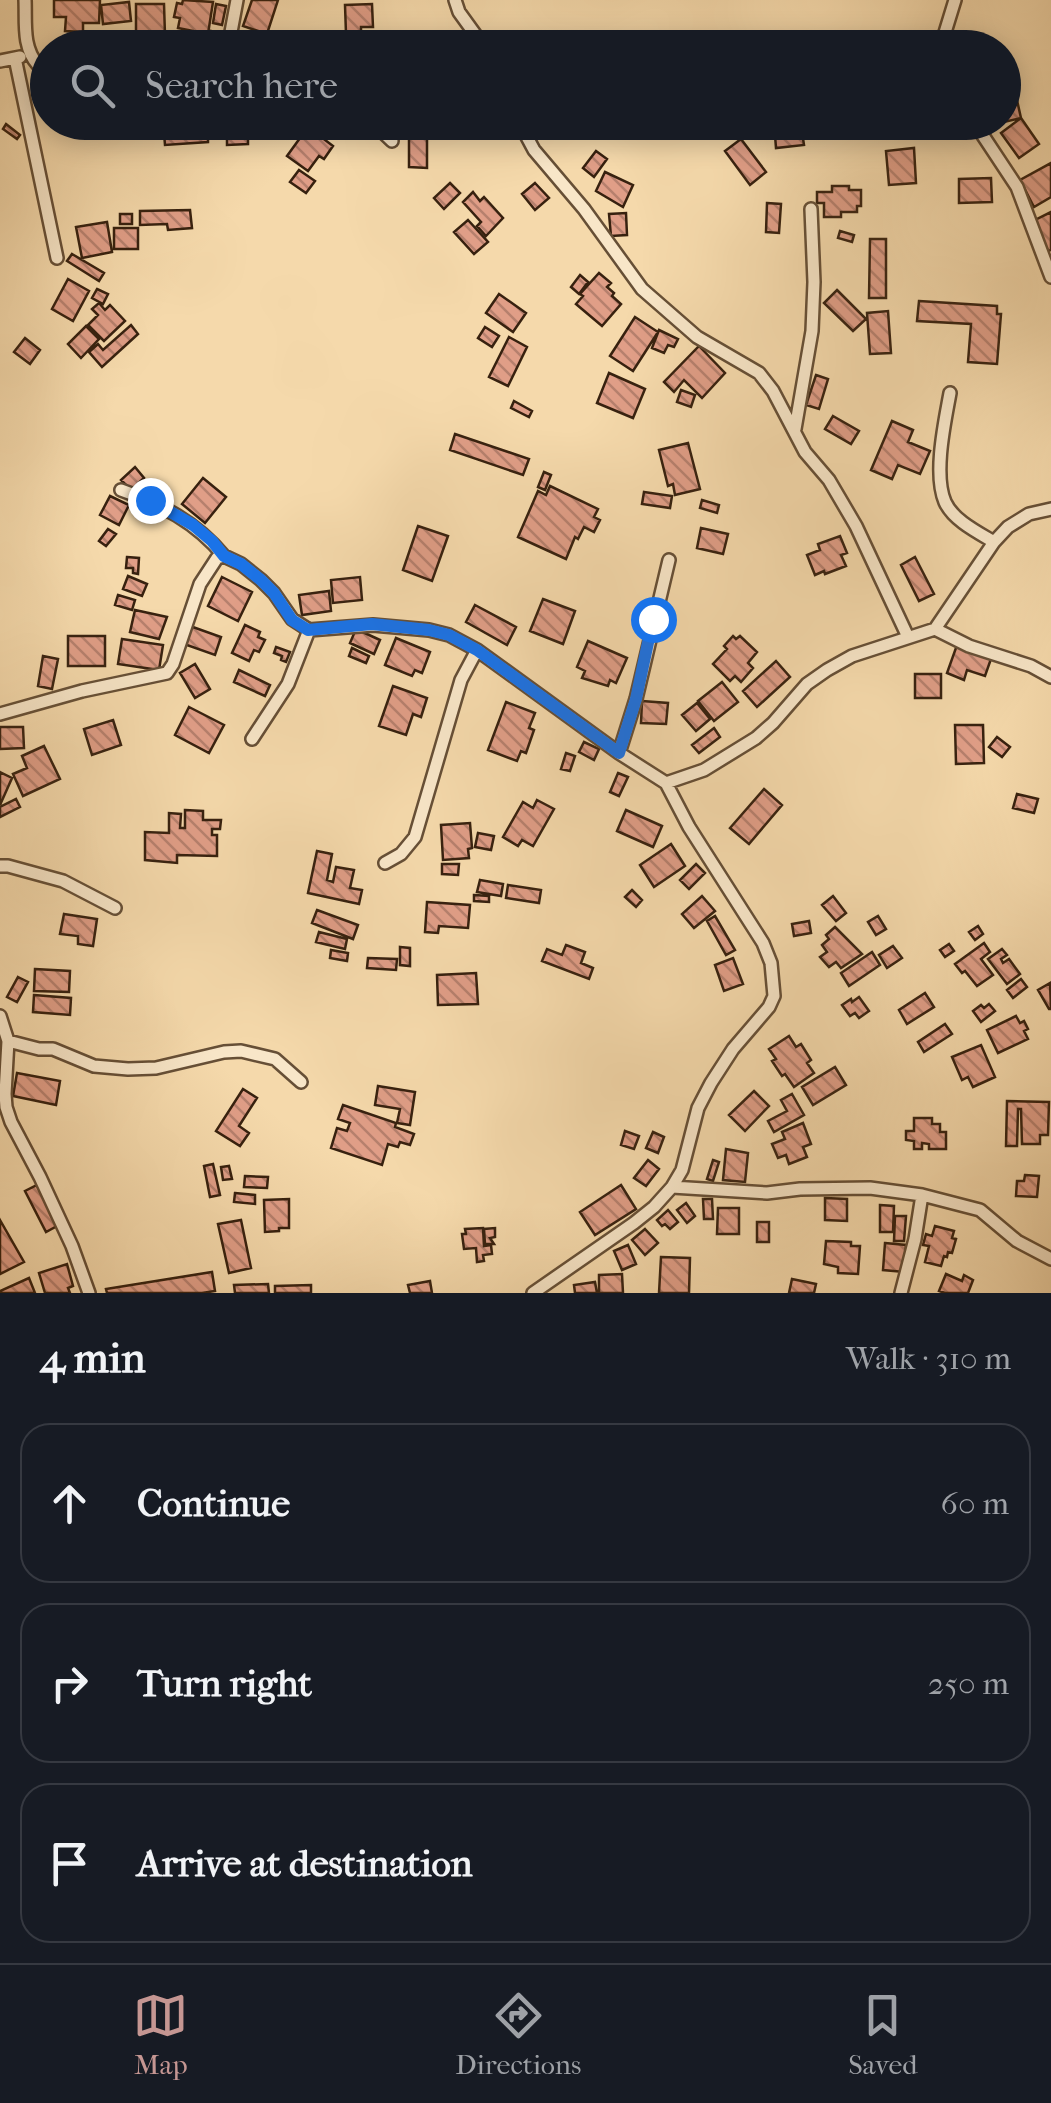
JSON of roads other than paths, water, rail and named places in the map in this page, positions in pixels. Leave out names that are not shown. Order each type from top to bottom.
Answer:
[{"type":"street","points":[[0,61],[29,55],[25,0]]},
{"type":"street","points":[[231,30],[237,0]]},
{"type":"street","points":[[455,0],[472,30]]},
{"type":"street","points":[[945,30],[955,0]]},
{"type":"street","points":[[15,58],[30,129]]},
{"type":"street","points":[[32,140],[57,258]]},
{"type":"street","points":[[529,140],[642,289],[697,337],[759,373],[773,391],[805,452],[829,480],[856,526],[908,637]]},
{"type":"street","points":[[986,140],[1017,186],[1051,277]]},
{"type":"street","points":[[794,429],[812,331],[810,209]]},
{"type":"street","points":[[950,393],[942,437],[945,502],[972,529],[994,542]]},
{"type":"street","points":[[121,490],[168,509],[202,533],[224,556],[261,580],[292,620],[308,630],[372,624],[449,635],[477,650],[666,783],[762,943],[771,964],[774,996],[711,1083],[698,1108],[682,1170],[672,1188],[654,1207],[533,1293]]},
{"type":"street","points":[[666,783],[704,770],[736,752],[773,723],[806,684],[827,670],[852,656],[935,629],[1008,527],[1030,514],[1051,509]]},
{"type":"street","points":[[0,714],[167,673],[200,584],[217,558],[224,556]]},
{"type":"street","points":[[619,753],[636,699],[668,560]]},
{"type":"street","points":[[935,629],[1051,677]]},
{"type":"street","points":[[252,740],[288,684],[308,630]]},
{"type":"street","points":[[385,863],[401,854],[415,837],[460,680],[477,650]]},
{"type":"street","points":[[0,866],[63,882],[115,908]]},
{"type":"street","points":[[0,1016],[8,1041],[6,1107],[90,1293]]},
{"type":"street","points":[[8,1041],[53,1049],[94,1066],[128,1069],[156,1068],[241,1051],[275,1060],[302,1082]]},
{"type":"street","points":[[672,1188],[767,1193],[870,1188],[922,1196],[980,1210],[1018,1241],[1051,1259]]},
{"type":"street","points":[[900,1293],[922,1196]]}]
